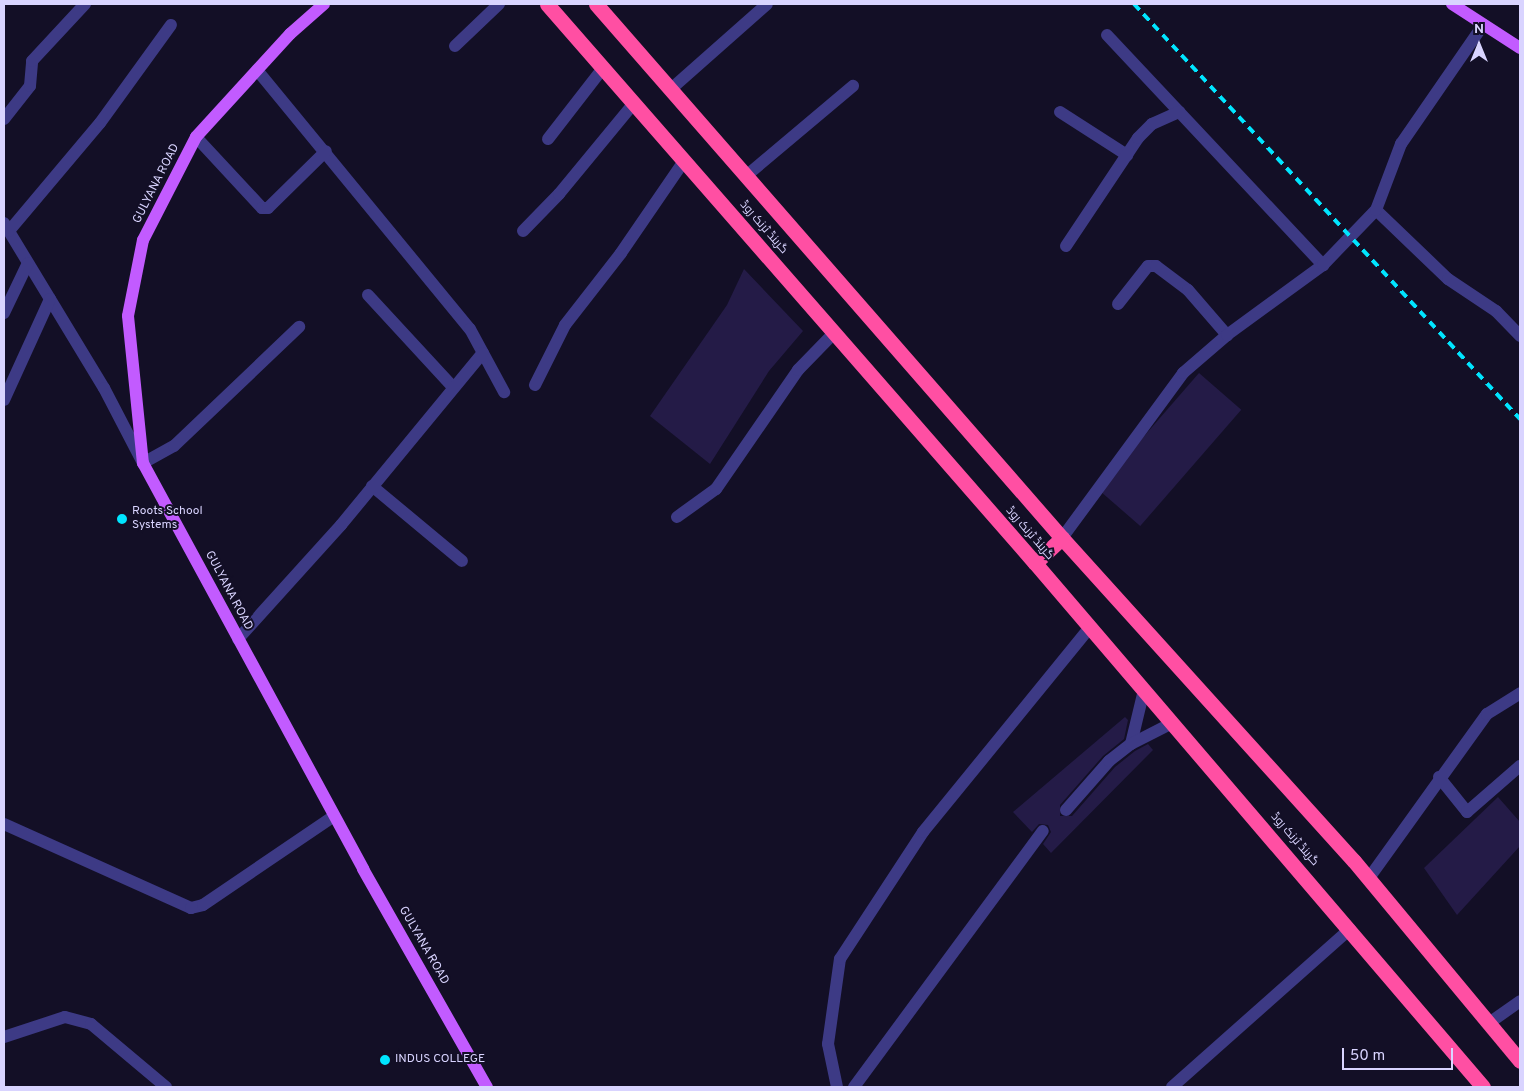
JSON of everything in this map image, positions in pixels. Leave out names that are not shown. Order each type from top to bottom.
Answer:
[{"type":"highway","name":"گرینڈ ٹرنک روڈ","points":[[547,4],[1035,563],[1350,929],[1483,1087]]},
{"type":"highway","name":"گرینڈ ٹرنک روڈ","points":[[596,4],[1062,538],[1369,878],[1520,1061]]},
{"type":"highway","points":[[1035,563],[1062,538]]},
{"type":"main road","name":"GULYANA ROAD","points":[[324,4],[257,70],[196,137],[143,240],[128,316],[143,463],[334,816],[487,1087]]},
{"type":"main road","points":[[1452,4],[1520,48]]},
{"type":"street","points":[[4,119],[30,86],[32,61],[85,4]]},
{"type":"street","points":[[455,46],[499,4]]},
{"type":"street","points":[[671,89],[766,4]]},
{"type":"street","points":[[171,25],[100,123],[6,227],[104,388],[143,463],[174,446],[299,327]]},
{"type":"street","points":[[1062,538],[1183,373],[1226,335],[1322,265],[1376,210],[1401,144],[1483,25]]},
{"type":"street","points":[[1107,35],[1322,265]]},
{"type":"street","points":[[548,139],[603,68]]},
{"type":"street","points":[[257,70],[326,151],[470,329],[504,392]]},
{"type":"street","points":[[746,176],[853,86]]},
{"type":"street","points":[[523,231],[634,103]]},
{"type":"street","points":[[1060,112],[1127,155]]},
{"type":"street","points":[[1066,246],[1127,155],[1152,124],[1179,112]]},
{"type":"street","points":[[196,137],[262,208],[268,208],[326,151]]},
{"type":"street","points":[[534,385],[565,325],[622,253],[684,161]]},
{"type":"street","points":[[1376,210],[1448,279],[1496,311],[1519,332]]},
{"type":"street","points":[[4,313],[28,263]]},
{"type":"street","points":[[1118,304],[1148,266],[1156,266],[1188,290],[1226,335]]},
{"type":"street","points":[[368,295],[453,387]]},
{"type":"street","points":[[4,400],[50,298]]},
{"type":"street","points":[[677,517],[716,488],[798,370],[834,333]]},
{"type":"street","points":[[238,639],[372,486],[482,353]]},
{"type":"street","points":[[372,486],[462,560]]},
{"type":"street","points":[[837,1087],[828,1044],[840,959],[923,832],[1090,627]]},
{"type":"street","points":[[1131,744],[1144,690]]},
{"type":"street","points":[[1369,878],[1439,777],[1487,714],[1520,693]]},
{"type":"street","points":[[1066,810],[1109,761],[1131,744],[1172,723]]},
{"type":"street","points":[[1439,777],[1467,812],[1478,806],[1520,766]]},
{"type":"street","points":[[4,824],[191,908],[202,905],[334,816]]},
{"type":"street","points":[[854,1087],[1043,831]]},
{"type":"street","points":[[1172,1087],[1350,929]]},
{"type":"street","points":[[1489,1024],[1520,1002]]},
{"type":"street","points":[[4,1037],[65,1017],[91,1024],[166,1087]]},
{"type":"building","points":[[744,269],[803,331],[769,371],[710,464],[650,416],[727,305]]},
{"type":"building","points":[[1199,373],[1241,410],[1140,526],[1098,489]]},
{"type":"building","points":[[1125,717],[1128,720],[1124,739],[1103,756],[1060,805],[1060,816],[1072,816],[1115,767],[1135,751],[1148,744],[1153,750],[1051,853],[1043,844],[1051,832],[1048,825],[1039,824],[1032,832],[1013,812]]},
{"type":"building","points":[[1498,797],[1520,822],[1520,846],[1457,915],[1424,868]]},
{"type":"railway","points":[[1134,4],[1520,419]]},
{"type":"place","name":"Roots School Systems","points":[[122,519]]},
{"type":"place","name":"INDUS COLLEGE","points":[[385,1060]]}]
